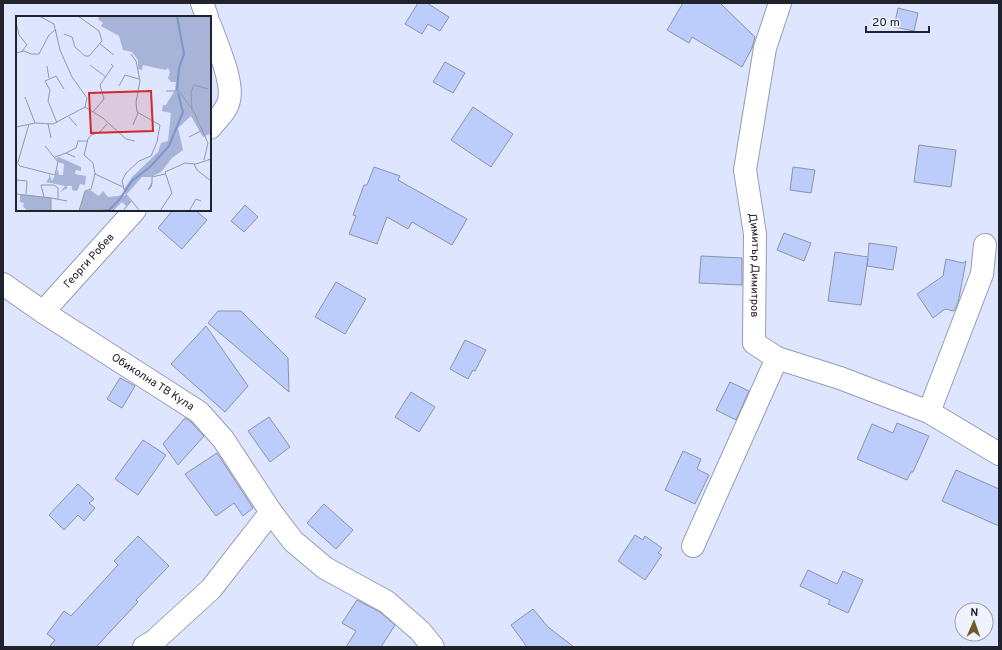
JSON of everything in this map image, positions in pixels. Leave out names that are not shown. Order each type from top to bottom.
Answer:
[{"type":"street","points":[[202,3],[207,16]]},
{"type":"street","name":"Димитър Димитров","points":[[780,3],[765,48],[745,170],[755,234],[754,343],[777,358],[840,378],[929,412],[999,454]]},
{"type":"street","points":[[211,28],[230,85],[230,100],[222,114],[211,127]]},
{"type":"street","name":"Георги Робев","points":[[43,312],[135,211]]},
{"type":"street","points":[[929,412],[982,274],[985,245]]},
{"type":"street","name":"Обиколна ТВ Кула","points":[[3,284],[43,312],[199,412],[223,439],[271,512],[293,541],[325,568],[387,602],[420,631],[432,647]]},
{"type":"street","points":[[693,546],[777,358]]},
{"type":"street","points":[[144,647],[154,641],[211,589],[271,512]]},
{"type":"building","points":[[418,3],[427,3],[449,17],[440,31],[428,24],[422,34],[405,24]]},
{"type":"building","points":[[683,3],[720,3],[755,37],[752,48],[742,67],[692,37],[689,43],[667,30]]},
{"type":"building","points":[[898,8],[918,13],[914,31],[894,27]]},
{"type":"building","points":[[445,62],[465,73],[453,93],[433,82]]},
{"type":"building","points":[[473,107],[513,134],[491,167],[451,140]]},
{"type":"building","points":[[919,145],[956,150],[951,187],[914,182]]},
{"type":"building","points":[[374,167],[400,176],[398,180],[467,219],[452,245],[412,222],[408,229],[387,217],[377,244],[349,234],[356,216],[353,215],[364,185],[367,185]]},
{"type":"building","points":[[793,167],[815,170],[811,193],[790,190]]},
{"type":"building","points":[[245,205],[258,217],[244,232],[231,221]]},
{"type":"building","points":[[172,211],[196,211],[207,220],[182,249],[158,228]]},
{"type":"building","points":[[784,233],[811,243],[804,261],[777,250]]},
{"type":"building","points":[[869,243],[897,247],[893,270],[867,266],[868,258],[861,305],[828,301],[835,252],[868,257]]},
{"type":"building","points":[[701,256],[742,258],[742,285],[699,283]]},
{"type":"building","points":[[946,259],[963,263],[966,261],[958,303],[954,311],[945,309],[933,318],[917,294],[943,276]]},
{"type":"building","points":[[336,282],[366,299],[345,334],[315,317]]},
{"type":"building","points":[[218,311],[241,311],[288,358],[289,392],[208,323]]},
{"type":"building","points":[[206,326],[248,386],[225,412],[171,364]]},
{"type":"building","points":[[465,340],[486,350],[475,371],[473,370],[468,379],[450,369]]},
{"type":"building","points":[[120,378],[135,386],[122,408],[107,399]]},
{"type":"building","points":[[730,382],[749,391],[736,420],[716,410]]},
{"type":"building","points":[[411,392],[435,407],[419,432],[395,417]]},
{"type":"building","points":[[269,417],[290,447],[270,462],[248,431]]},
{"type":"building","points":[[185,418],[191,422],[204,436],[178,465],[163,444]]},
{"type":"building","points":[[897,423],[929,436],[913,472],[911,472],[907,480],[857,459],[872,424],[893,433]]},
{"type":"building","points":[[143,440],[166,455],[138,495],[115,479]]},
{"type":"building","points":[[683,451],[701,459],[697,469],[709,475],[695,504],[665,490]]},
{"type":"building","points":[[217,453],[253,508],[243,516],[234,503],[216,516],[185,474]]},
{"type":"building","points":[[956,470],[999,489],[999,526],[942,501]]},
{"type":"building","points":[[78,484],[94,499],[89,503],[95,508],[84,521],[78,515],[64,530],[49,515]]},
{"type":"building","points":[[324,504],[353,530],[336,549],[307,523]]},
{"type":"building","points":[[635,535],[643,540],[645,536],[662,548],[658,553],[662,555],[645,580],[618,561]]},
{"type":"building","points":[[138,536],[169,566],[136,600],[138,602],[96,647],[49,647],[55,640],[47,634],[64,611],[71,616],[118,565],[114,561]]},
{"type":"building","points":[[808,570],[837,584],[843,571],[863,580],[848,613],[828,604],[830,600],[800,586]]},
{"type":"building","points":[[357,600],[380,612],[395,625],[381,647],[346,647],[356,631],[342,623]]},
{"type":"building","points":[[533,609],[548,627],[574,647],[527,647],[511,625]]}]
